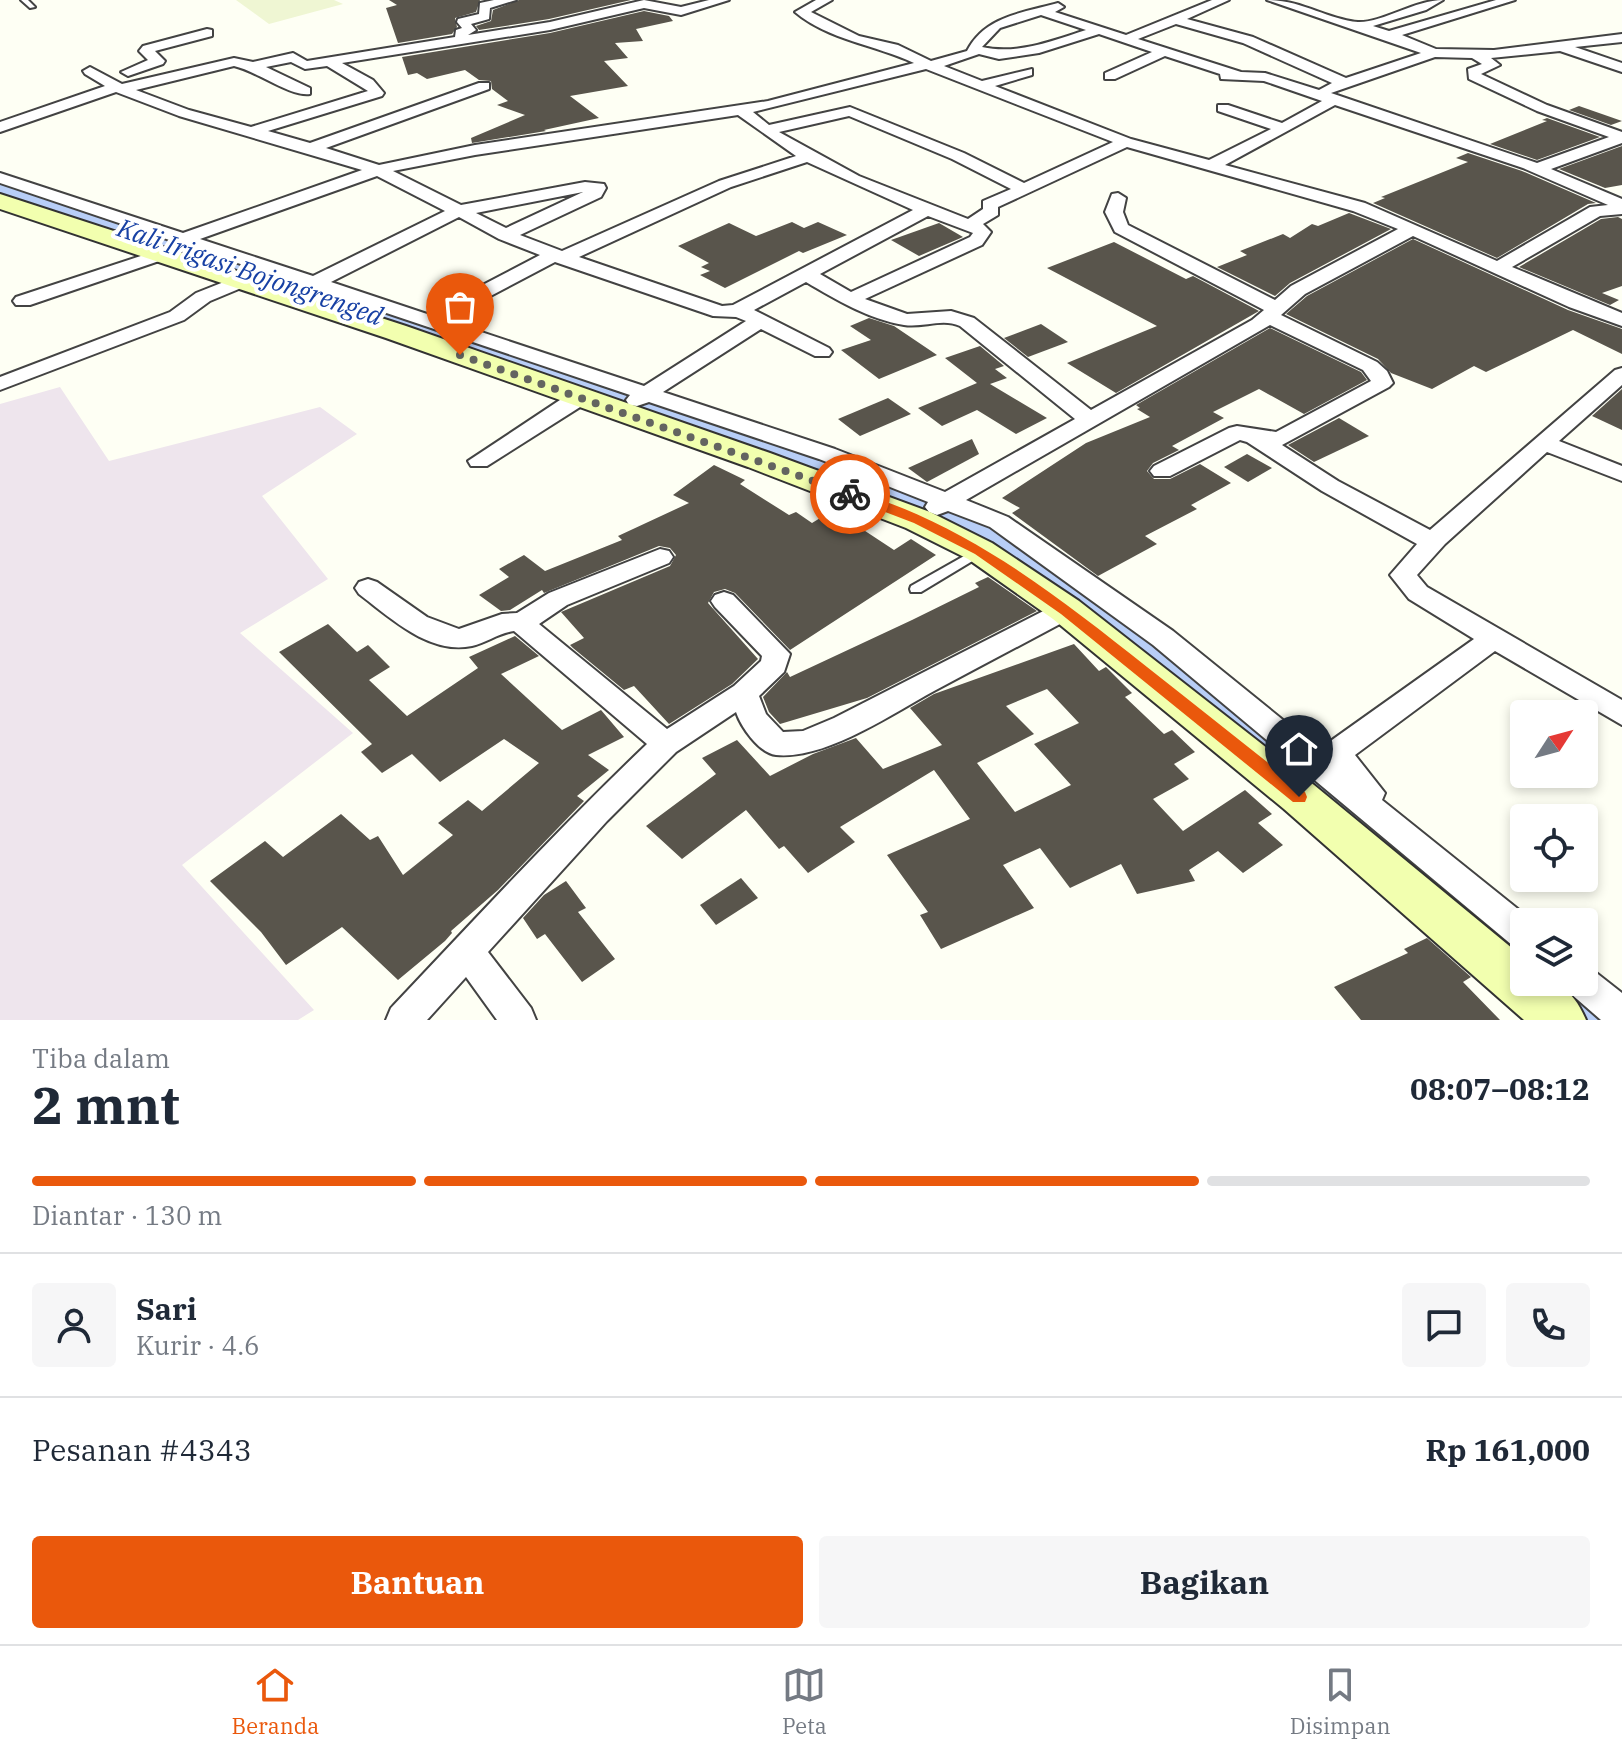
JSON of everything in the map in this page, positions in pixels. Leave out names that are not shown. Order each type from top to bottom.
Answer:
[{"type":"main road","points":[[0,201],[170,247],[411,325],[536,369],[580,397],[635,402],[933,510],[980,551],[1066,610],[1299,797],[1561,1020]]},
{"type":"street","points":[[463,41],[461,33],[470,30],[463,22],[485,16],[484,6],[510,0]]},
{"type":"street","points":[[253,66],[289,57],[305,65],[463,41],[550,26],[644,4],[681,11],[723,0]]},
{"type":"street","points":[[826,0],[801,12],[802,15],[855,39],[893,48],[928,65],[1126,142],[1359,207],[1622,320]]},
{"type":"street","points":[[1124,40],[1223,0]]},
{"type":"street","points":[[1273,0],[1389,35],[1434,53]]},
{"type":"street","points":[[1290,5],[1308,0]]},
{"type":"street","points":[[1360,26],[1437,0]]},
{"type":"street","points":[[1389,35],[1509,0]]},
{"type":"street","points":[[23,301],[378,170],[487,147],[740,109],[841,88],[967,56],[989,27],[1068,4]]},
{"type":"street","points":[[1043,12],[1233,76],[1265,77],[1538,168],[1622,207]]},
{"type":"street","points":[[1174,19],[1248,40],[1345,83]]},
{"type":"street","points":[[974,49],[1000,55],[1039,49],[1096,31]]},
{"type":"street","points":[[0,127],[158,61],[146,51],[148,49],[207,33]]},
{"type":"street","points":[[1332,100],[1323,91],[1434,53],[1475,54],[1563,47],[1622,38]]},
{"type":"street","points":[[1563,47],[1622,68]]},
{"type":"street","points":[[1110,76],[1164,52]]},
{"type":"street","points":[[1475,54],[1493,65],[1473,72],[1474,76],[1542,108],[1622,137]]},
{"type":"street","points":[[108,82],[234,62],[253,66],[305,91]]},
{"type":"street","points":[[254,131],[377,93],[368,83],[330,62]]},
{"type":"street","points":[[983,85],[1027,72]]},
{"type":"street","points":[[108,82],[184,113],[254,131],[378,170],[505,235],[720,312],[737,311],[927,210]]},
{"type":"street","points":[[311,148],[484,86]]},
{"type":"street","points":[[1210,166],[1332,100]]},
{"type":"street","points":[[1223,108],[1283,128]]},
{"type":"street","points":[[740,109],[808,157],[982,232],[976,241],[852,298]]},
{"type":"street","points":[[767,130],[850,111],[958,156],[1024,189]]},
{"type":"street","points":[[1538,168],[1622,137]]},
{"type":"street","points":[[970,225],[992,211],[989,205],[1126,142]]},
{"type":"street","points":[[0,384],[177,316],[240,272],[313,284],[411,325],[558,256],[725,184],[808,157]]},
{"type":"street","points":[[0,178],[170,247]]},
{"type":"street","points":[[313,284],[458,211],[585,187],[598,188],[595,193],[505,235]]},
{"type":"street","points":[[1118,198],[1114,212],[1121,228],[1370,366],[1380,375],[1382,383],[1281,438],[1256,438],[1237,433],[1162,471]]},
{"type":"street","points":[[1498,268],[1596,211],[1622,207]]},
{"type":"street","points":[[933,510],[1271,312],[1298,290],[1412,229]]},
{"type":"street","points":[[804,273],[852,298],[908,320],[947,314],[960,318],[988,336],[1049,390],[1090,420]]},
{"type":"street","points":[[737,311],[822,352]]},
{"type":"street","points":[[536,369],[635,402],[760,321]]},
{"type":"street","points":[[1622,374],[1432,542],[1405,570],[1405,581],[1418,593],[1622,714]]},
{"type":"street","points":[[479,461],[580,397]]},
{"type":"street","points":[[1256,438],[1330,486],[1432,542]]},
{"type":"street","points":[[1544,443],[1622,474]]},
{"type":"street","points":[[933,510],[999,522],[1074,573],[1163,638],[1510,923]]},
{"type":"street","points":[[521,623],[558,599],[660,557]]},
{"type":"street","points":[[368,588],[421,624],[452,640],[471,637],[506,622],[521,623],[666,744]]},
{"type":"street","points":[[404,1020],[596,812],[666,744],[744,693],[774,665],[776,654],[724,601]]},
{"type":"street","points":[[744,693],[753,719],[776,744],[806,742],[904,697],[1066,610]]},
{"type":"street","points":[[1397,831],[1399,822],[1396,813],[1359,783],[1339,757],[1340,751],[1494,638]]},
{"type":"street","points":[[467,951],[518,1020]]},
{"type":"street","points":[[1598,995],[1622,1015]]},
{"type":"lane","points":[[24,0],[32,7]]},
{"type":"lane","points":[[916,589],[980,551]]},
{"type":"shaded area","points":[[60,387],[109,461],[320,407],[357,434],[262,496],[328,579],[240,633],[353,733],[182,865],[314,1010],[298,1020],[0,1020],[0,404]]},
{"type":"green space","points":[[236,0],[334,0],[343,4],[269,24]]},
{"type":"building","points":[[389,0],[480,0],[476,12],[455,18],[457,27],[452,34],[398,43],[386,8],[397,5]]},
{"type":"building","points":[[519,0],[631,0],[549,19],[479,30],[476,26],[491,21],[493,10]]},
{"type":"building","points":[[644,11],[669,16],[673,21],[636,29],[643,41],[615,43],[628,58],[604,61],[628,86],[570,96],[599,118],[546,131],[472,143],[471,138],[525,115],[497,105],[508,101],[492,89],[491,81],[479,80],[465,70],[427,79],[417,73],[408,75],[402,57],[550,33]]},
{"type":"building","points":[[1579,106],[1622,121],[1611,125],[1569,110]]},
{"type":"building","points":[[1547,118],[1600,137],[1537,160],[1490,144],[1547,121],[1542,120]]},
{"type":"building","points":[[1622,146],[1622,185],[1605,188],[1559,169]]},
{"type":"building","points":[[1468,153],[1522,171],[1596,203],[1588,204],[1497,258],[1373,203],[1468,162],[1456,158]]},
{"type":"building","points":[[1349,213],[1391,229],[1290,283],[1275,296],[1217,267],[1247,255],[1240,251],[1283,234],[1290,238],[1312,224],[1318,226]]},
{"type":"building","points":[[1601,219],[1622,219],[1622,286],[1602,293],[1619,300],[1610,305],[1519,267]]},
{"type":"building","points":[[792,222],[804,228],[818,222],[847,235],[803,253],[799,251],[725,288],[700,275],[710,271],[701,267],[709,263],[678,246],[729,223],[756,236]]},
{"type":"building","points":[[939,223],[963,237],[919,256],[891,240]]},
{"type":"building","points":[[1413,239],[1568,310],[1622,329],[1622,354],[1573,330],[1486,372],[1474,366],[1432,389],[1391,373],[1378,359],[1286,314],[1307,296]]},
{"type":"building","points":[[1114,242],[1186,279],[1193,276],[1259,311],[1116,393],[1067,363],[1157,326],[1047,268]]},
{"type":"building","points":[[869,318],[894,326],[937,355],[879,379],[841,350],[871,340],[850,326]]},
{"type":"building","points":[[1041,324],[1068,342],[1028,357],[1004,338]]},
{"type":"building","points":[[1270,328],[1361,372],[1367,380],[1304,414],[1259,389],[1213,412],[1224,418],[1172,446],[1179,450],[1153,463],[1147,471],[1154,479],[1170,479],[1200,464],[1231,483],[1191,505],[1197,509],[1145,536],[1157,544],[1098,576],[1012,513],[1020,508],[1002,498],[1086,443],[1150,417],[1136,405]]},
{"type":"building","points":[[980,346],[1004,366],[995,369],[1007,378],[990,384],[1047,418],[1016,434],[977,410],[942,426],[918,408],[977,383],[945,358]]},
{"type":"building","points":[[1622,389],[1622,430],[1592,416]]},
{"type":"building","points":[[888,398],[911,414],[860,436],[838,419]]},
{"type":"building","points":[[1339,418],[1369,436],[1314,462],[1288,445]]},
{"type":"building","points":[[972,439],[979,454],[927,482],[908,468]]},
{"type":"building","points":[[1247,454],[1272,468],[1248,482],[1224,467]]},
{"type":"building","points":[[714,465],[745,480],[740,484],[789,515],[796,512],[812,523],[840,506],[869,517],[856,525],[894,550],[911,539],[936,555],[790,650],[735,593],[725,589],[714,592],[708,603],[758,659],[732,684],[669,724],[634,686],[624,690],[570,645],[584,638],[561,612],[670,566],[676,555],[670,548],[659,546],[544,593],[542,590],[510,610],[501,611],[479,595],[509,577],[499,569],[524,555],[545,571],[622,540],[618,536],[689,503],[673,495]]},
{"type":"building","points":[[988,577],[1037,611],[867,698],[780,724],[769,712],[763,697],[787,672],[790,677],[912,620],[979,587],[975,583]]},
{"type":"building","points":[[328,624],[357,652],[368,645],[390,667],[369,680],[407,716],[478,668],[469,657],[515,636],[539,656],[501,674],[562,730],[601,710],[624,737],[588,755],[609,770],[577,796],[584,801],[498,890],[451,931],[445,941],[398,980],[342,927],[286,965],[261,932],[210,881],[265,841],[283,857],[341,814],[370,840],[378,836],[403,875],[453,835],[438,823],[468,800],[482,811],[539,763],[504,739],[440,782],[412,754],[382,773],[361,752],[372,744],[279,652]]},
{"type":"building","points":[[1074,644],[1099,671],[1106,667],[1132,693],[1125,697],[1164,734],[1172,730],[1195,752],[1174,764],[1189,779],[1153,799],[1183,831],[1245,790],[1272,814],[1258,823],[1283,845],[1243,873],[1218,851],[1189,870],[1195,881],[1137,894],[1121,864],[1070,888],[1040,848],[1003,865],[1034,908],[941,949],[920,915],[928,912],[887,855],[970,819],[934,770],[840,827],[855,842],[808,873],[784,846],[779,849],[746,810],[682,859],[646,826],[716,774],[702,758],[737,740],[770,776],[813,754],[856,738],[883,769],[942,745],[910,708],[934,694]],"holes":[[[1047,689],[1079,723],[1034,744],[1071,785],[1015,812],[977,763],[1034,734],[1006,706]]]},
{"type":"building","points":[[741,878],[758,898],[716,925],[700,905]]},
{"type":"building","points":[[566,881],[586,908],[578,912],[615,959],[582,982],[545,934],[537,939],[523,918],[544,895]]},
{"type":"building","points":[[1427,938],[1471,977],[1463,982],[1500,1020],[1361,1020],[1334,987],[1408,953],[1404,949]]},
{"type":"waterway","name":"Kali Irigasi Bojongrenged","points":[[0,187],[934,505],[1024,557],[1112,614],[1405,855]]},
{"type":"waterway","name":"Kali Irigasi Bojongrenged","points":[[1487,923],[1510,942]]},
{"type":"waterway","name":"Kali Irigasi Bojongrenged","points":[[1576,996],[1605,1020]]},
{"type":"way so far","points":[[460,355],[850,494]]},
{"type":"route","points":[[850,494],[918,520],[980,551],[1066,610],[1299,797]]}]
